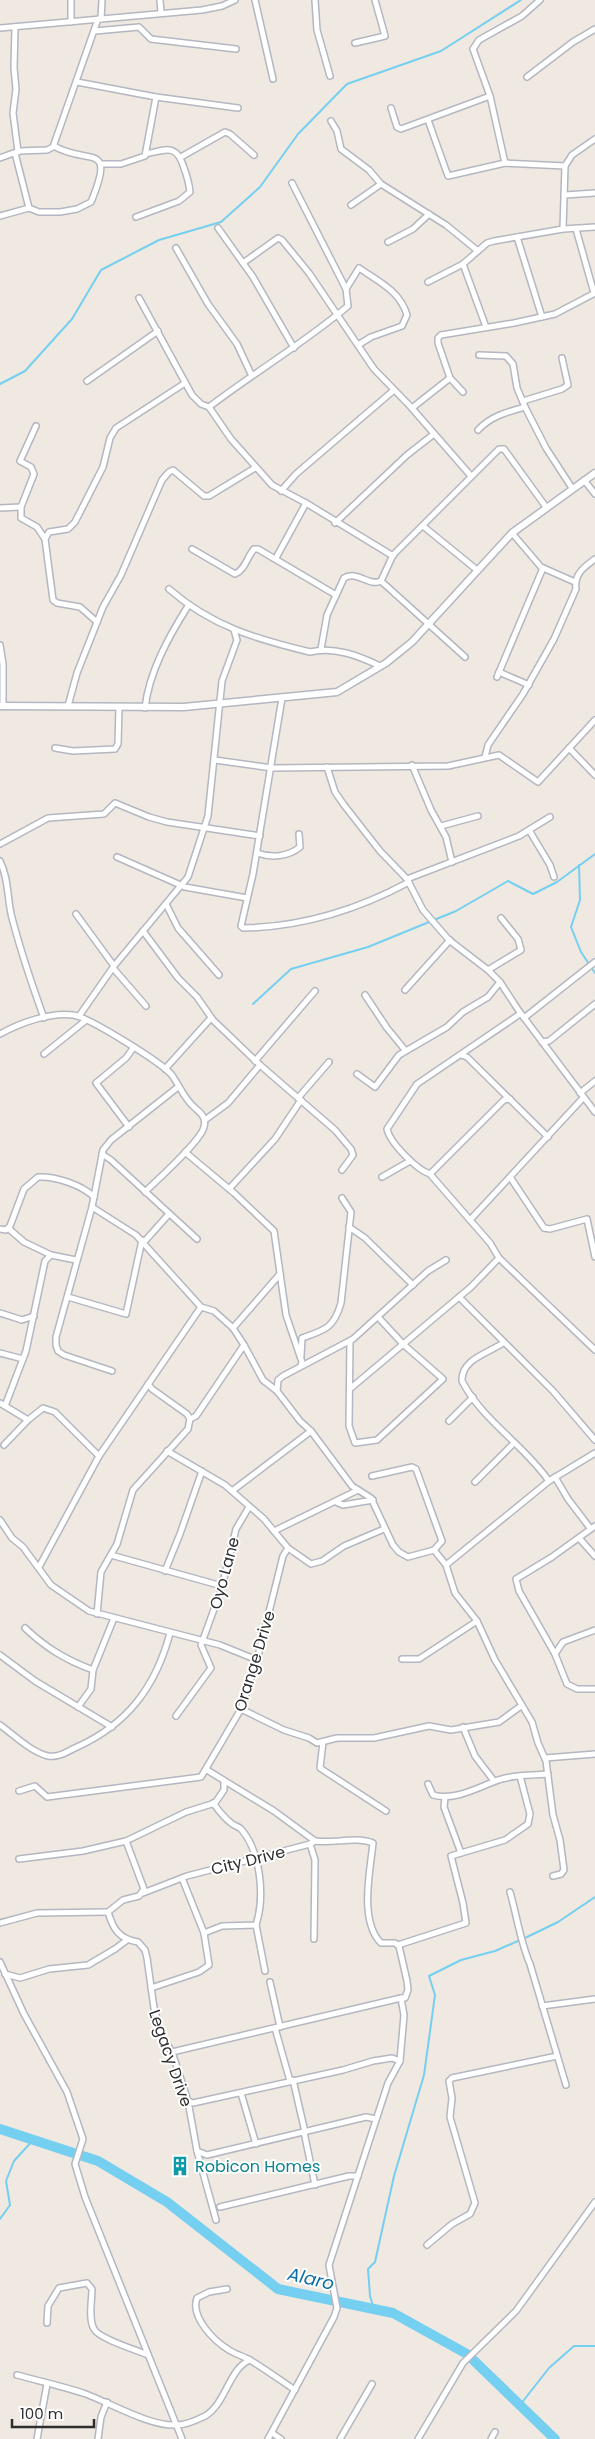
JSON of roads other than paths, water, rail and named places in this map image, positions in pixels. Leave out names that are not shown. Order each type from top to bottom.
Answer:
[{"type":"street","points":[[71,0],[71,22]]},
{"type":"street","points":[[0,158],[16,152],[47,150],[54,146],[60,122],[100,19],[102,0]]},
{"type":"street","points":[[160,0],[161,12]]},
{"type":"street","points":[[213,0],[213,8]]},
{"type":"street","points":[[0,28],[213,8],[235,0]]},
{"type":"street","points":[[255,0],[273,79]]},
{"type":"street","points":[[315,0],[317,30],[330,76]]},
{"type":"street","points":[[355,43],[385,36],[375,0]]},
{"type":"street","points":[[505,163],[490,96],[473,49],[479,40],[522,16],[540,0]]},
{"type":"street","points":[[140,15],[139,27],[151,39],[236,48]]},
{"type":"street","points":[[15,27],[16,90],[13,113],[16,152],[29,208]]},
{"type":"street","points":[[95,31],[139,27]]},
{"type":"street","points":[[527,77],[573,42],[595,29]]},
{"type":"street","points":[[77,82],[156,97],[238,108]]},
{"type":"street","points":[[392,108],[399,129],[490,96]]},
{"type":"street","points":[[54,146],[65,151],[93,156],[103,165],[128,163],[143,158],[146,154],[156,97]]},
{"type":"street","points":[[428,120],[444,172],[448,176],[505,163],[565,166]]},
{"type":"street","points":[[331,121],[337,131],[341,149],[369,170],[381,184],[429,214],[478,251]]},
{"type":"street","points":[[181,157],[225,132],[230,134],[254,155]]},
{"type":"street","points":[[563,229],[565,166],[572,155],[595,139]]},
{"type":"street","points":[[136,217],[179,202],[190,192],[181,157],[171,150],[146,154]]},
{"type":"street","points":[[0,216],[29,208],[39,212],[60,212],[85,206],[91,202],[103,165]]},
{"type":"street","points":[[209,407],[251,374],[294,348],[348,306],[346,288],[292,183]]},
{"type":"street","points":[[350,205],[381,184]]},
{"type":"street","points":[[565,195],[595,193]]},
{"type":"street","points":[[388,242],[413,228],[429,214]]},
{"type":"street","points":[[428,282],[463,264],[494,240],[563,229],[595,227]]},
{"type":"street","points":[[218,228],[244,263],[294,348]]},
{"type":"street","points":[[463,392],[450,378],[438,338],[441,335],[542,317],[576,304],[595,293],[576,228]]},
{"type":"street","points":[[517,237],[542,317]]},
{"type":"street","points":[[244,263],[280,238],[309,273],[374,369],[412,408],[471,476]]},
{"type":"street","points":[[176,248],[208,304],[237,344],[251,374]]},
{"type":"street","points":[[463,264],[486,328]]},
{"type":"street","points":[[346,288],[359,268],[394,292],[403,302],[407,314],[402,326],[371,337],[358,345]]},
{"type":"street","points":[[139,298],[196,400],[209,407],[255,468],[281,491],[306,503],[335,523],[393,556]]},
{"type":"street","points":[[87,381],[158,331]]},
{"type":"street","points":[[479,355],[506,356],[513,364],[517,388],[524,404],[546,448],[572,488]]},
{"type":"street","points":[[478,430],[487,421],[498,415],[568,385],[562,358]]},
{"type":"street","points":[[412,408],[450,378]]},
{"type":"street","points":[[45,539],[49,532],[68,529],[75,522],[103,467],[110,438],[116,428],[185,383]]},
{"type":"street","points":[[281,491],[296,474],[394,390]]},
{"type":"street","points":[[36,426],[21,458],[22,464],[30,467],[34,474],[21,507],[21,518],[37,527],[45,539],[54,600],[57,603],[80,608],[97,622]]},
{"type":"street","points":[[335,523],[407,456],[434,434]]},
{"type":"street","points":[[321,649],[327,615],[344,578],[356,576],[375,583],[381,581],[393,556],[499,449],[502,448],[546,507]]},
{"type":"street","points":[[68,706],[77,673],[97,622],[162,480],[173,470],[181,474],[204,496],[209,496],[255,468]]},
{"type":"street","points":[[0,645],[3,664],[1,706],[145,708],[221,704],[337,692],[380,666],[412,642],[429,626],[512,533],[595,473]]},
{"type":"street","points":[[584,480],[595,494]]},
{"type":"street","points":[[276,558],[306,503]]},
{"type":"street","points":[[0,508],[21,507]]},
{"type":"street","points":[[423,526],[477,570]]},
{"type":"street","points":[[512,533],[537,564],[575,582]]},
{"type":"street","points":[[192,549],[235,574],[240,571],[254,549],[276,558],[336,595]]},
{"type":"street","points":[[485,757],[491,739],[529,685],[554,639],[576,589],[575,582],[581,570],[595,559]]},
{"type":"street","points":[[529,685],[498,674],[544,568]]},
{"type":"street","points":[[381,581],[465,657]]},
{"type":"street","points":[[169,589],[188,606],[234,630],[269,642],[310,652],[321,649],[359,656],[380,666]]},
{"type":"street","points":[[145,708],[149,689],[162,654],[173,629],[188,606]]},
{"type":"street","points":[[79,1016],[113,967],[188,877],[211,801],[222,681],[237,640],[234,630]]},
{"type":"street","points":[[237,640],[250,634]]},
{"type":"street","points":[[282,698],[257,853],[241,926],[243,928],[272,928],[314,920],[353,909],[408,881],[519,836],[550,817]]},
{"type":"street","points":[[55,748],[73,751],[115,749],[118,744],[120,708]]},
{"type":"street","points":[[215,760],[272,768],[461,764],[499,755],[540,782],[595,720]]},
{"type":"street","points":[[569,748],[595,775]]},
{"type":"street","points":[[412,765],[431,810],[446,837],[452,862]]},
{"type":"street","points":[[327,767],[336,792],[344,805],[380,851],[408,881],[423,910],[450,940],[500,982],[522,1016],[595,1112]]},
{"type":"street","points":[[0,844],[48,818],[104,814],[115,803],[158,820],[260,836]]},
{"type":"street","points":[[440,826],[478,816]]},
{"type":"street","points":[[529,830],[550,865],[554,877]]},
{"type":"street","points":[[257,853],[272,856],[300,848],[299,834]]},
{"type":"street","points":[[117,856],[181,886],[246,898]]},
{"type":"street","points":[[0,861],[5,875],[12,917],[32,987],[44,1018]]},
{"type":"street","points":[[166,904],[178,928],[219,975]]},
{"type":"street","points":[[76,914],[113,967],[146,1006]]},
{"type":"street","points":[[488,970],[522,950],[518,939],[501,918]]},
{"type":"street","points":[[143,931],[178,978],[197,997],[211,1018],[255,1061],[335,1130],[351,1149],[353,1158],[342,1170]]},
{"type":"street","points":[[405,990],[450,940]]},
{"type":"street","points":[[595,962],[467,1054],[461,1055],[417,1084],[388,1126],[387,1132],[410,1161],[424,1172],[430,1174],[490,1243],[499,1258],[595,1350]]},
{"type":"street","points":[[357,1074],[375,1087],[394,1061],[405,1050],[447,1027],[463,1012],[488,997],[500,982]]},
{"type":"street","points":[[255,1061],[315,991]]},
{"type":"street","points":[[365,995],[387,1028],[405,1050]]},
{"type":"street","points":[[546,1048],[549,1041],[595,1004]]},
{"type":"street","points":[[0,1034],[44,1018],[67,1015],[79,1016],[134,1047],[165,1069],[205,1120]]},
{"type":"street","points":[[165,1069],[211,1018]]},
{"type":"street","points":[[44,1054],[85,1021]]},
{"type":"street","points":[[542,1042],[549,1041]]},
{"type":"street","points":[[129,1127],[96,1083],[123,1061],[134,1047]]},
{"type":"street","points":[[467,1054],[548,1137]]},
{"type":"street","points":[[229,1189],[275,1139],[300,1099],[329,1062]]},
{"type":"street","points":[[145,1192],[185,1152],[204,1129],[205,1120],[228,1102],[260,1065]]},
{"type":"street","points":[[470,1220],[548,1137],[595,1081]]},
{"type":"street","points":[[112,1371],[64,1355],[58,1351],[56,1342],[76,1260],[92,1207],[102,1154],[106,1145],[178,1087]]},
{"type":"street","points":[[504,1100],[505,1092]]},
{"type":"street","points":[[430,1174],[504,1100],[510,1099]]},
{"type":"street","points":[[185,1152],[229,1189],[274,1231],[286,1315],[301,1358]]},
{"type":"street","points":[[102,1154],[196,1239]]},
{"type":"street","points":[[382,1177],[410,1161]]},
{"type":"street","points":[[510,1177],[544,1228],[550,1229],[587,1219],[595,1256]]},
{"type":"street","points":[[8,1228],[24,1189],[33,1179],[55,1178],[87,1190],[94,1197]]},
{"type":"street","points":[[87,1190],[95,1189]]},
{"type":"street","points":[[301,1365],[302,1338],[328,1329],[337,1315],[341,1303],[350,1212],[342,1198]]},
{"type":"street","points":[[92,1207],[143,1241],[178,1284],[202,1307],[214,1312],[233,1328],[263,1380],[277,1391],[300,1421],[312,1431],[352,1486],[373,1500],[384,1529],[393,1545],[404,1556],[434,1550],[442,1542],[416,1468],[412,1467],[372,1476]]},
{"type":"street","points":[[68,1298],[122,1315],[126,1314],[143,1241],[169,1214]]},
{"type":"street","points":[[349,1227],[365,1238],[413,1285]]},
{"type":"street","points":[[0,1229],[8,1228],[24,1242],[51,1256],[76,1260]]},
{"type":"street","points":[[28,1420],[3,1405],[23,1359],[34,1316],[43,1266],[51,1256]]},
{"type":"street","points":[[351,1388],[459,1297],[489,1270],[499,1258]]},
{"type":"street","points":[[277,1391],[278,1380],[301,1365],[350,1341],[428,1271],[446,1260]]},
{"type":"street","points":[[233,1328],[280,1274]]},
{"type":"street","points":[[459,1297],[552,1391],[595,1440]]},
{"type":"street","points":[[38,1567],[98,1456],[172,1352],[184,1328],[202,1307]]},
{"type":"street","points":[[0,1313],[22,1320],[34,1316]]},
{"type":"street","points":[[350,1341],[351,1388],[349,1426],[355,1442],[377,1440],[443,1379],[403,1344],[378,1317]]},
{"type":"street","points":[[503,1343],[479,1356],[466,1368],[462,1380],[473,1397],[514,1443],[540,1468],[549,1481]]},
{"type":"street","points":[[97,1614],[101,1572],[117,1544],[133,1490],[188,1429],[190,1420],[196,1416],[244,1345]]},
{"type":"street","points":[[0,1353],[23,1359]]},
{"type":"street","points":[[148,1384],[152,1389],[184,1411],[190,1420]]},
{"type":"street","points":[[449,1421],[473,1397]]},
{"type":"street","points":[[4,1445],[42,1408],[55,1412],[98,1456]]},
{"type":"street","points":[[232,1491],[312,1431]]},
{"type":"street","points":[[475,1482],[514,1443]]},
{"type":"street","points":[[167,1451],[232,1491],[264,1519],[288,1548],[307,1562],[317,1563],[344,1546],[384,1529]]},
{"type":"street","points":[[446,1565],[549,1481],[595,1453]]},
{"type":"street","points":[[165,1571],[202,1471]]},
{"type":"street","points":[[555,1477],[568,1499],[592,1527],[552,1557],[516,1579],[519,1591],[555,1654],[567,1684],[577,1689],[595,1690]]},
{"type":"street","points":[[274,1531],[358,1490]]},
{"type":"street","points":[[336,1502],[343,1505],[373,1500]]},
{"type":"street","name":"Oyo Lane","points":[[202,1641],[222,1586],[236,1529],[249,1507]]},
{"type":"street","points":[[0,1520],[12,1538],[23,1547],[58,1592],[97,1614],[202,1641],[257,1660]]},
{"type":"street","points":[[579,1538],[595,1556]]},
{"type":"street","name":"Orange Drive","points":[[207,1770],[241,1709],[257,1660],[283,1556],[288,1548]]},
{"type":"street","points":[[434,1550],[446,1565],[455,1593],[477,1621],[494,1660],[509,1681],[521,1706],[532,1722],[545,1758],[564,1870],[561,1874],[553,1876]]},
{"type":"street","points":[[111,1554],[222,1586]]},
{"type":"street","points":[[78,1707],[91,1689],[93,1670],[114,1618]]},
{"type":"street","points":[[402,1659],[419,1659],[477,1621]]},
{"type":"street","points":[[25,1628],[42,1644],[62,1657],[93,1670]]},
{"type":"street","points":[[555,1654],[563,1642],[595,1630]]},
{"type":"street","points":[[0,1725],[39,1752],[55,1756],[91,1741],[112,1727],[149,1688],[157,1673],[170,1633]]},
{"type":"street","points":[[176,1716],[211,1668],[201,1647],[202,1641]]},
{"type":"street","points":[[0,1656],[35,1681],[112,1727]]},
{"type":"street","points":[[241,1709],[284,1730],[318,1743],[336,1738],[374,1738],[429,1726],[445,1730],[499,1722],[521,1706]]},
{"type":"street","points":[[463,1727],[475,1756],[494,1781]]},
{"type":"street","points":[[323,1742],[320,1768],[386,1811]]},
{"type":"street","points":[[545,1758],[595,1754]]},
{"type":"street","points":[[19,1791],[36,1786],[47,1797],[76,1795],[166,1781],[197,1779],[207,1770],[224,1782],[274,1810],[312,1843],[315,1860],[314,1939]]},
{"type":"street","points":[[428,1784],[433,1795],[445,1797],[485,1786],[494,1781],[520,1776],[548,1774]]},
{"type":"street","points":[[172,2052],[405,1998],[408,1990],[407,1981],[398,1946],[466,1923],[451,1856],[505,1840],[528,1824],[530,1814],[520,1776]]},
{"type":"street","points":[[19,1859],[83,1851],[126,1841],[186,1812],[213,1803],[224,1790],[224,1782]]},
{"type":"street","points":[[445,1797],[444,1807],[462,1853]]},
{"type":"street","points":[[213,1803],[233,1825],[240,1827],[257,1857],[260,1892],[256,1926],[266,1971]]},
{"type":"street","name":"City Drive","points":[[108,1912],[117,1903],[182,1878],[312,1843],[360,1840],[373,1843],[367,1916],[375,1937],[381,1943],[398,1946]]},
{"type":"street","points":[[126,1841],[143,1883],[143,1893]]},
{"type":"street","points":[[151,1988],[199,1972],[208,1965],[204,1933],[182,1878]]},
{"type":"street","points":[[510,1892],[520,1928],[522,1945],[530,1964],[566,2085]]},
{"type":"street","points":[[0,1923],[38,1913],[108,1912]]},
{"type":"street","name":"Legacy Drive","points":[[108,1912],[116,1932],[127,1940],[138,1942],[144,1950],[161,2034],[172,2052],[188,2102],[197,2151],[216,2220]]},
{"type":"street","points":[[204,1933],[222,1926],[256,1926]]},
{"type":"street","points":[[5,1974],[20,1978],[49,1969],[88,1964],[116,1949],[127,1940]]},
{"type":"street","points":[[0,1962],[67,2092],[83,2140],[75,2164],[85,2197],[182,2439]]},
{"type":"street","points":[[270,1982],[278,2028],[304,2132],[314,2185]]},
{"type":"street","points":[[268,2439],[334,2318],[337,2308],[329,2264],[388,2083],[400,2061],[404,2015],[401,1998]]},
{"type":"street","points":[[542,2006],[595,1999]]},
{"type":"street","points":[[427,2245],[452,2224],[470,2214],[475,2203],[450,2117],[452,2098],[449,2081],[452,2078],[557,2056]]},
{"type":"street","points":[[188,2102],[193,2103],[241,2093],[349,2069],[373,2061],[392,2058],[400,2061]]},
{"type":"street","points":[[241,2093],[256,2144]]},
{"type":"street","points":[[197,2151],[207,2155],[366,2116],[376,2119]]},
{"type":"street","points":[[220,2208],[358,2176]]},
{"type":"street","points":[[418,2439],[463,2363],[516,2312],[595,2202]]},
{"type":"street","points":[[47,2323],[48,2306],[59,2288],[87,2284],[92,2289],[92,2321],[94,2330],[102,2336],[148,2355]]},
{"type":"street","points":[[227,2289],[199,2296],[195,2302],[197,2313],[215,2339],[230,2351],[250,2360],[295,2390]]},
{"type":"street","points":[[17,2375],[107,2402],[141,2417],[176,2426],[191,2422],[211,2412],[228,2390],[237,2370],[250,2360]]},
{"type":"street","points":[[37,2439],[47,2384]]},
{"type":"street","points":[[340,2439],[372,2384]]},
{"type":"street","points":[[98,2439],[101,2417],[107,2402]]},
{"type":"street","points":[[491,2439],[495,2432]]},
{"type":"street","points":[[272,2433],[281,2439]]},
{"type":"waterway","points":[[0,384],[25,371],[72,319],[101,270],[159,240],[221,222],[260,187],[298,134],[347,84],[441,51],[521,0]]},
{"type":"waterway","points":[[253,1004],[291,969],[368,947],[456,911],[508,881],[533,894],[557,882],[595,854]]},
{"type":"waterway","points":[[579,865],[580,900],[571,927],[581,952],[595,973]]},
{"type":"waterway","points":[[374,2309],[370,2296],[368,2269],[375,2262],[394,2176],[424,2075],[435,1995],[429,1976],[461,1960],[495,1951],[527,1937],[558,1922],[595,1897]]},
{"type":"waterway","name":"Alaro","points":[[0,2129],[98,2161],[167,2202],[278,2289],[393,2313],[467,2354],[555,2439]]},
{"type":"waterway","points":[[0,2219],[10,2205],[6,2181],[14,2161],[34,2139]]},
{"type":"waterway","points":[[520,2405],[549,2368],[574,2346],[595,2346]]},
{"type":"place","name":"Robicon Homes","points":[[180,2166]]}]
